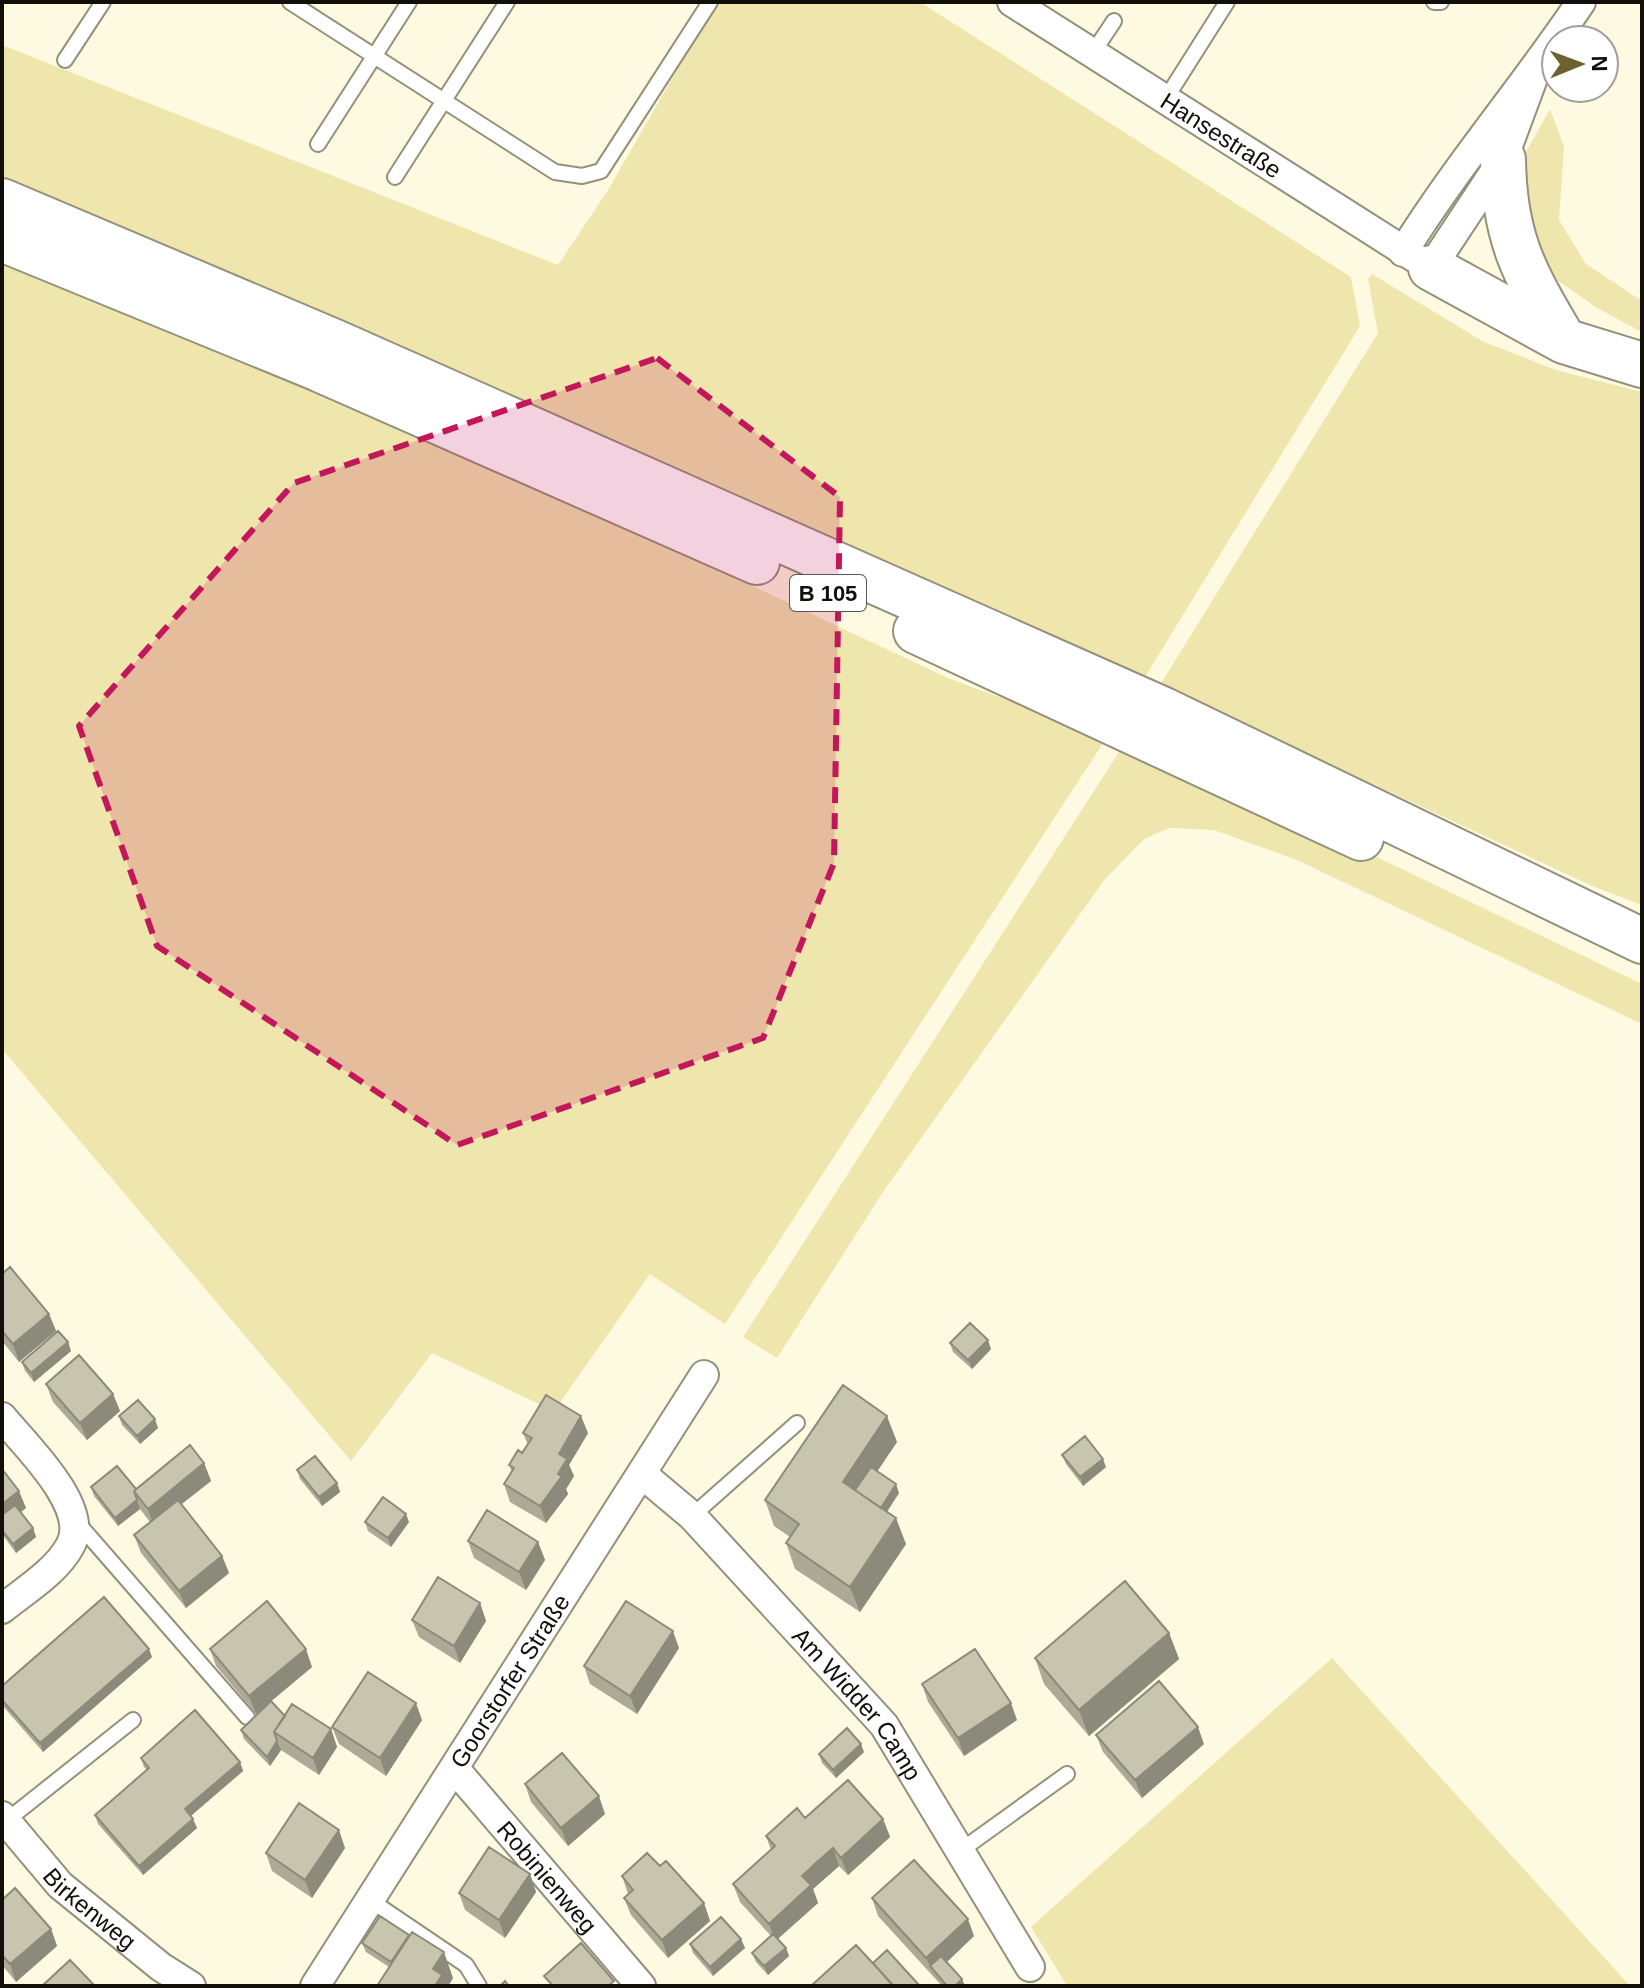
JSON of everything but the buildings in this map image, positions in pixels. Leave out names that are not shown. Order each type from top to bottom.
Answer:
[{"type":"highway","points":[[1503,159],[1506,214],[1513,245],[1531,285],[1564,341]]},
{"type":"highway","name":"B 105","points":[[2,201],[335,342],[981,628],[1164,710],[1634,932]]},
{"type":"highway","name":"B 105","points":[[2,239],[319,369],[922,634],[1642,971]]},
{"type":"highway","points":[[1417,260],[1564,341],[1642,365]]},
{"type":"street","points":[[1417,260],[1434,202],[1536,70],[1581,2]]},
{"type":"street","name":"Hansestraße","points":[[1018,3],[1092,54],[1417,260]]},
{"type":"street","points":[[1417,260],[1503,159],[1536,70]]},
{"type":"street","name":"Goorstorfer Straße","points":[[315,1986],[704,1375]]},
{"type":"street","points":[[2,1417],[57,1483],[76,1520],[71,1545],[49,1570],[2,1609]]},
{"type":"street","name":"Am Widder Camp","points":[[642,1474],[692,1516],[884,1725],[1030,1967]]},
{"type":"street","name":"Robinienweg","points":[[455,1769],[641,1986]]},
{"type":"street","name":"Birkenweg","points":[[4,1819],[60,1885],[161,1967],[191,1986]]},
{"type":"lane","points":[[65,60],[103,2]]},
{"type":"lane","points":[[290,2],[555,172],[582,176],[601,171],[710,2]]},
{"type":"lane","points":[[318,144],[409,2]]},
{"type":"lane","points":[[395,177],[507,2]]},
{"type":"lane","points":[[1165,100],[1227,2]]},
{"type":"lane","points":[[1434,2],[1441,2]]},
{"type":"lane","points":[[1092,54],[1114,21]]},
{"type":"lane","points":[[692,1516],[797,1423]]},
{"type":"lane","points":[[76,1520],[247,1717]]},
{"type":"lane","points":[[4,1819],[133,1720]]},
{"type":"lane","points":[[960,1851],[1067,1774]]},
{"type":"lane","points":[[370,1900],[466,1965],[479,1986]]},
{"type":"highlighted area","points":[[657,358],[840,497],[834,863],[763,1038],[457,1145],[157,946],[79,726],[294,483]]},
{"type":"shaded area","points":[[716,2],[920,2],[1351,277],[1360,326],[1145,677],[2,176],[2,45],[558,265],[608,190]]},
{"type":"shaded area","points":[[1550,109],[1564,146],[1559,220],[1586,264],[1642,301],[1642,332],[1597,308],[1553,277],[1527,241],[1516,170]]},
{"type":"shaded area","points":[[2,264],[363,412],[644,535],[950,679],[1107,737],[725,1324],[650,1274],[554,1411],[432,1353],[351,1461],[2,1049]]},
{"type":"shaded area","points":[[1372,274],[1482,341],[1556,370],[1642,392],[1642,905],[1592,886],[1160,685],[1378,333],[1368,279]]},
{"type":"shaded area","points":[[1128,738],[1642,984],[1642,1024],[1297,860],[1214,830],[1169,828],[1144,839],[1105,879],[883,1192],[777,1358],[743,1337]]},
{"type":"shaded area","points":[[1332,1658],[1630,1986],[1067,1986],[1031,1927]]}]
